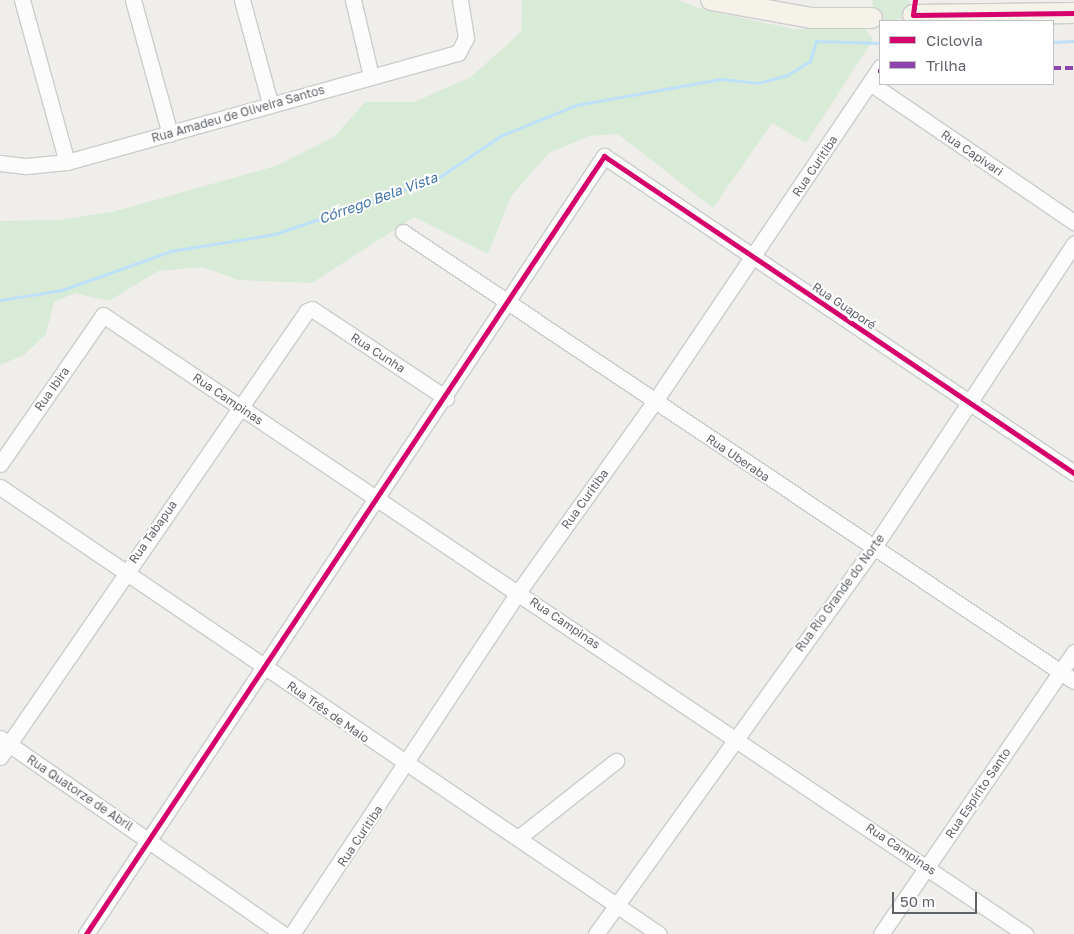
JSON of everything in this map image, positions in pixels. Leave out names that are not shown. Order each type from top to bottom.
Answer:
[{"type":"main road","points":[[711,0],[812,18],[873,14]]},
{"type":"main road","points":[[912,12],[1074,13]]},
{"type":"street","points":[[22,0],[67,162]]},
{"type":"street","points":[[133,0],[170,134]]},
{"type":"street","points":[[242,0],[270,102]]},
{"type":"street","points":[[353,0],[371,76]]},
{"type":"street","name":"Rua Amadeu de Oliveira Santos","points":[[0,163],[26,166],[67,162],[170,134],[270,102],[458,54],[466,38],[460,0]]},
{"type":"street","name":"Rua Curitiba","points":[[292,934],[407,766],[519,591],[655,401],[754,257],[879,69]]},
{"type":"street","name":"Rua Capivari","points":[[870,83],[1074,222]]},
{"type":"street","name":"Rua Guaporé","points":[[508,304],[604,156],[1074,473]]},
{"type":"street","name":"Rua Uberaba","points":[[403,232],[655,401],[872,550],[1074,681]]},
{"type":"street","name":"Rua Rio Grande do Norte","points":[[596,934],[735,737],[872,550],[1074,244]]},
{"type":"street","points":[[86,934],[378,502],[508,304]]},
{"type":"street","name":"Rua Cunha","points":[[309,309],[446,398]]},
{"type":"street","name":"Rua Tabapua","points":[[0,758],[5,741],[309,309]]},
{"type":"street","name":"Rua Campinas","points":[[104,315],[240,406],[378,502],[519,591],[1025,934]]},
{"type":"street","name":"Rua Ibira","points":[[0,464],[104,315]]},
{"type":"street","name":"Rua Três de Maio","points":[[0,487],[407,766],[518,838],[658,934]]},
{"type":"street","name":"Rua Espírito Santo","points":[[881,934],[1074,652]]},
{"type":"street","name":"Rua Quatorze de Abril","points":[[5,741],[151,840],[283,934]]},
{"type":"street","points":[[518,838],[616,761]]},
{"type":"green space","points":[[522,0],[678,0],[708,11],[795,29],[865,28],[873,40],[806,143],[772,123],[713,208],[618,134],[589,136],[549,153],[511,196],[488,254],[414,217],[312,283],[238,280],[203,267],[158,271],[109,301],[75,293],[54,302],[46,334],[24,355],[0,365],[0,221],[58,220],[112,212],[276,166],[334,137],[365,102],[414,102],[471,77],[521,32]]},
{"type":"green space","points":[[872,0],[909,0],[910,4],[902,19],[884,20],[874,12]]},
{"type":"waterway","name":"Córrego Bela Vista","points":[[0,300],[62,290],[171,251],[275,234],[438,178],[500,136],[576,105],[721,79],[758,83],[787,75],[810,61],[816,41],[879,43]]},
{"type":"waterway","points":[[1054,42],[1074,41]]},
{"type":"marked path","points":[[1054,68],[1074,68]]},
{"type":"cycle path","points":[[915,0],[913,15],[1074,13]]},
{"type":"cycle path","points":[[86,934],[604,156],[1074,473]]}]
